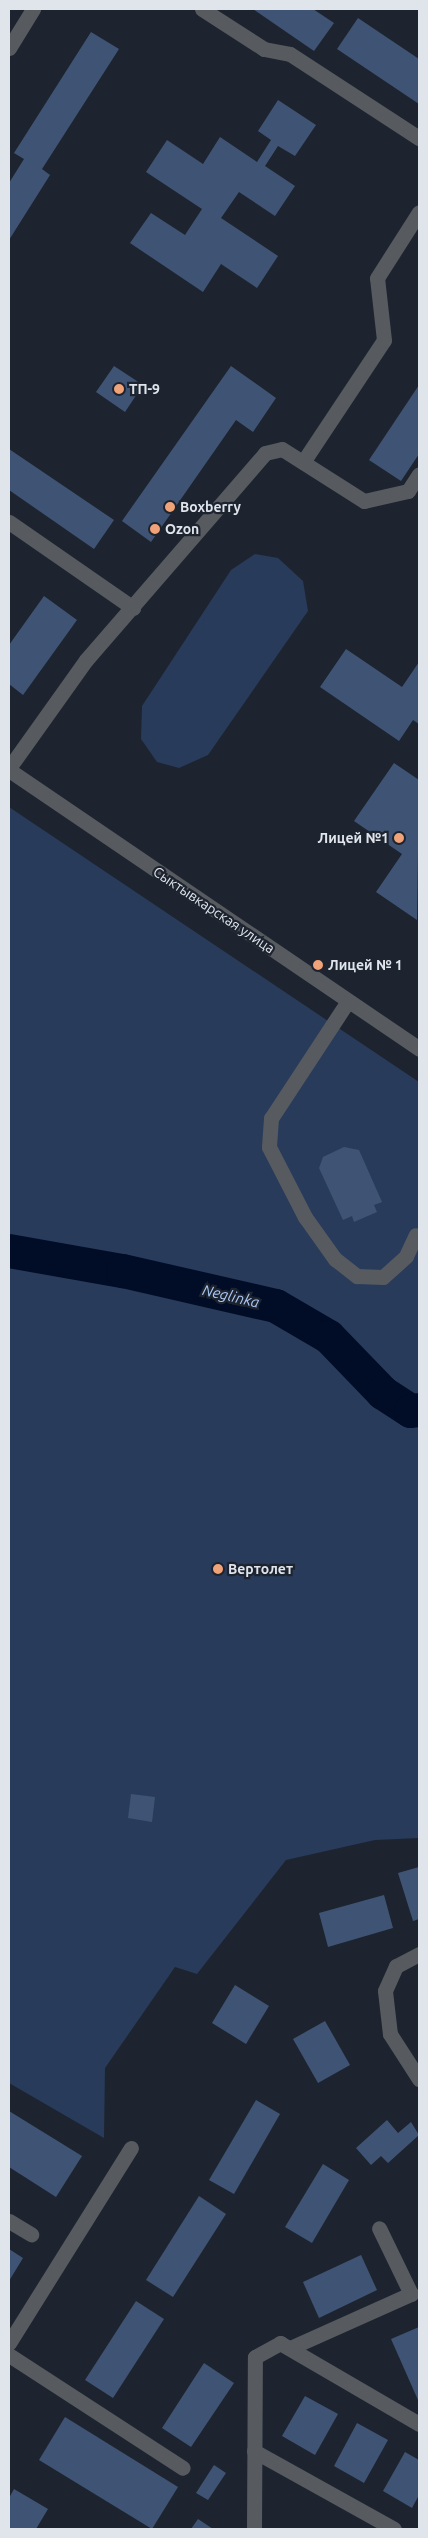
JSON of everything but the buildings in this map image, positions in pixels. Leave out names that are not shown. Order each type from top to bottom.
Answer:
[{"type":"street","points":[[9,48],[33,9]]},
{"type":"street","points":[[202,9],[264,48],[290,54],[419,138]]},
{"type":"street","points":[[303,462],[384,340],[377,278],[419,212]]},
{"type":"street","points":[[9,769],[86,660],[133,608],[265,453],[282,449],[364,500],[408,491],[419,474]]},
{"type":"street","points":[[9,522],[133,608]]},
{"type":"street","name":"Сыктывкарская улица","points":[[9,769],[348,1001],[417,1042]]},
{"type":"street","points":[[348,1001],[271,1118],[269,1147],[310,1223],[335,1259],[357,1276],[383,1277],[406,1256],[416,1235]]},
{"type":"street","points":[[419,1954],[396,1966],[385,1991],[390,2034],[419,2079]]},
{"type":"street","points":[[9,2343],[131,2148]]},
{"type":"street","points":[[9,2221],[31,2234]]},
{"type":"street","points":[[290,2348],[411,2294],[379,2228]]},
{"type":"street","points":[[254,2529],[255,2357],[280,2343],[419,2424]]},
{"type":"street","points":[[9,2355],[183,2468]]},
{"type":"street","points":[[254,2451],[394,2529]]},
{"type":"shaded area","points":[[255,554],[278,558],[303,581],[308,611],[208,755],[179,768],[157,762],[141,739],[142,706],[231,570]]},
{"type":"shaded area","points":[[9,807],[419,1082],[419,1838],[375,1840],[286,1860],[197,1974],[175,1967],[105,2068],[104,2138],[9,2083]]},
{"type":"waterway","name":"Neglinka","points":[[9,1251],[123,1271],[276,1306],[329,1337],[383,1393],[411,1411],[419,1410]]},
{"type":"place","name":"ТП-9","points":[[119,389]]},
{"type":"place","name":"Boxberry","points":[[170,507]]},
{"type":"place","name":"Ozon","points":[[155,529]]},
{"type":"place","name":"Лицей №1","points":[[399,838]]},
{"type":"place","name":"Лицей № 1","points":[[318,965]]},
{"type":"place","name":"Вертолет","points":[[218,1569]]}]
